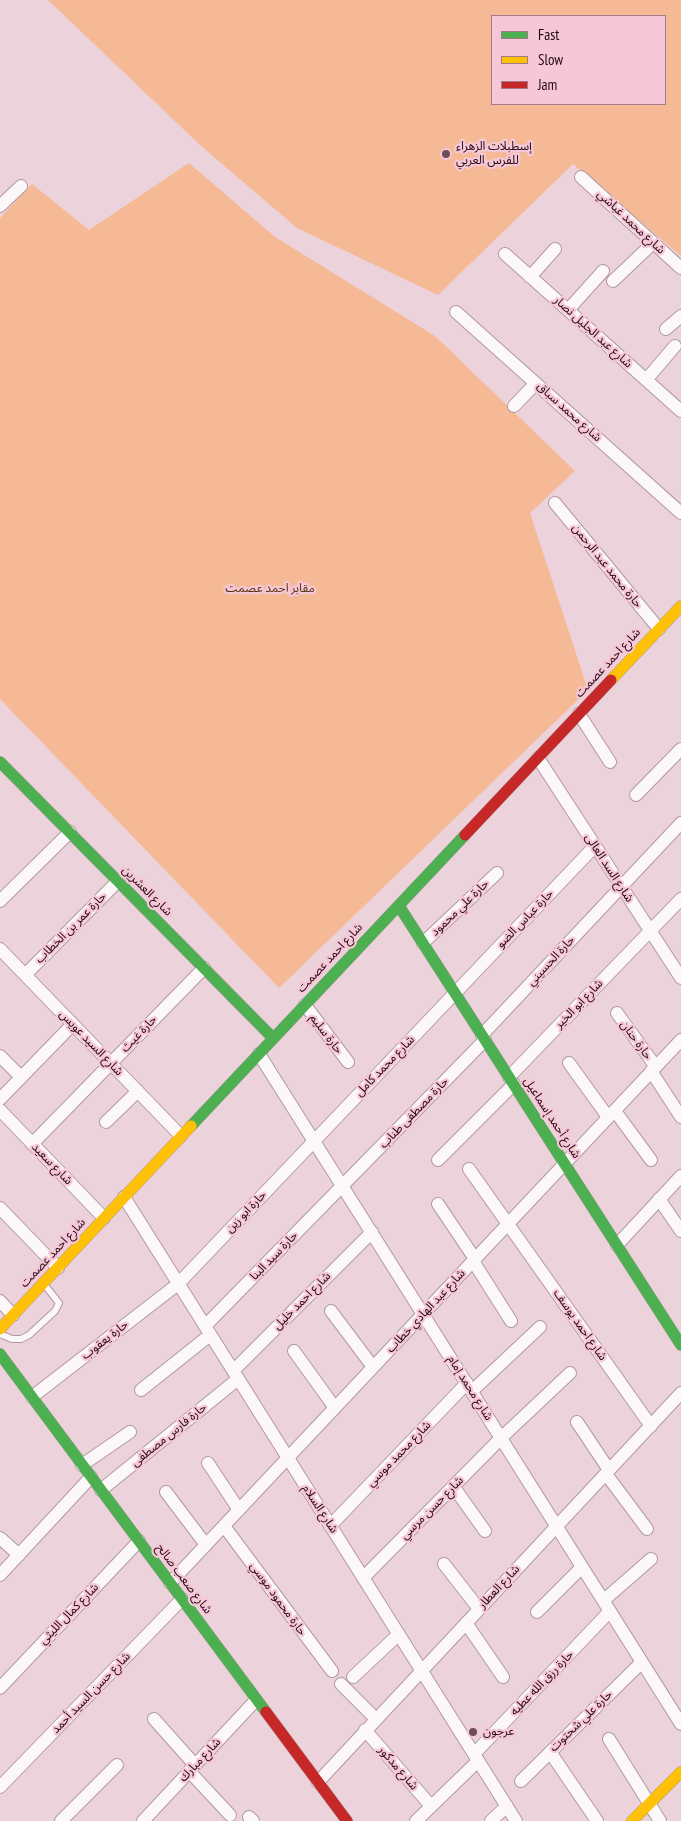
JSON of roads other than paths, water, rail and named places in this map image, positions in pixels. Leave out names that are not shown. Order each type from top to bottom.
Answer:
[{"type":"main road","name":"شارع احمد عصمت","points":[[0,1329],[677,610]]},
{"type":"main road","name":"شارع العشرين","points":[[0,763],[274,1038]]},
{"type":"main road","name":"شارع أحمد إسماعيل","points":[[398,906],[456,992],[681,1345]]},
{"type":"main road","name":"شارع صعب صالح","points":[[0,1354],[346,1821]]},
{"type":"main road","points":[[632,1821],[681,1772]]},
{"type":"street","name":"شارع محمد غباشي","points":[[581,176],[681,268]]},
{"type":"street","points":[[0,206],[21,186]]},
{"type":"street","points":[[613,281],[653,243]]},
{"type":"street","points":[[530,277],[555,249]]},
{"type":"street","name":"شارع عبد الجليل نصار","points":[[504,254],[681,411]]},
{"type":"street","points":[[568,310],[603,271]]},
{"type":"street","name":"شارع محمد سباق","points":[[456,312],[681,513]]},
{"type":"street","points":[[666,329],[681,316]]},
{"type":"street","points":[[646,380],[675,346]]},
{"type":"street","points":[[514,406],[536,383]]},
{"type":"street","name":"حارة محمد عبد الرحمن","points":[[555,503],[659,629]]},
{"type":"street","points":[[677,610],[681,625]]},
{"type":"street","points":[[579,714],[610,762]]},
{"type":"street","points":[[636,795],[681,748]]},
{"type":"street","name":"شارع السد العالى","points":[[538,758],[681,978]]},
{"type":"street","name":"حارة الحسيني","points":[[484,1037],[681,823]]},
{"type":"street","points":[[0,901],[70,832]]},
{"type":"street","name":"حارة عباس الضو","points":[[456,992],[595,846]]},
{"type":"street","name":"حارة علي محمود","points":[[423,944],[497,873]]},
{"type":"street","name":"حارة عمر بن الخطاب","points":[[25,974],[118,881]]},
{"type":"street","name":"شارع ابو الخير","points":[[438,1160],[681,899]]},
{"type":"street","name":"شارع السيد عويس","points":[[2,955],[25,974],[181,1136]]},
{"type":"street","name":"حارة غيث","points":[[32,1144],[204,968]]},
{"type":"street","name":"شارع محمد كامل","points":[[315,1140],[456,992]]},
{"type":"street","name":"حارة سليم","points":[[305,1005],[348,1062]]},
{"type":"street","name":"حارة حنان","points":[[617,1013],[654,1069],[681,1117]]},
{"type":"street","points":[[0,1099],[73,1024]]},
{"type":"street","name":"حارة مصطفى طناب","points":[[343,1186],[484,1037]]},
{"type":"street","name":"شارع عبد الهادي خطاب","points":[[170,1583],[681,1040]]},
{"type":"street","name":"شارع محمد إمام","points":[[259,1054],[315,1140],[681,1724]]},
{"type":"street","points":[[0,1056],[22,1077]]},
{"type":"street","points":[[569,1063],[651,1160]]},
{"type":"street","points":[[106,1122],[138,1091]]},
{"type":"street","name":"شارع سعيد","points":[[0,1110],[104,1218]]},
{"type":"street","name":"حارة ابو زين","points":[[178,1284],[315,1140]]},
{"type":"street","name":"شارع احمد يوسف","points":[[469,1169],[651,1426]]},
{"type":"street","points":[[616,1245],[681,1176]]},
{"type":"street","name":"حارة سيد البنا","points":[[141,1390],[207,1330],[343,1186]]},
{"type":"street","name":"شارع السلام","points":[[124,1197],[516,1821]]},
{"type":"street","points":[[660,1199],[681,1232]]},
{"type":"street","points":[[438,1204],[511,1321]]},
{"type":"street","points":[[0,1208],[58,1268]]},
{"type":"street","name":"شارع احمد خليل","points":[[235,1375],[372,1232]]},
{"type":"street","name":"حارة يعقوب","points":[[32,1397],[178,1284]]},
{"type":"street","points":[[0,1301],[13,1315]]},
{"type":"street","points":[[331,1312],[373,1367]]},
{"type":"street","name":"شارع محمد موسي","points":[[330,1526],[470,1387],[540,1327]]},
{"type":"street","points":[[294,1352],[335,1408]]},
{"type":"street","name":"شارع حسن مرسي","points":[[363,1578],[501,1438],[570,1373]]},
{"type":"street","name":"حارة فارس مصطفى","points":[[101,1490],[235,1375]]},
{"type":"street","name":"شارع العطار","points":[[318,1782],[681,1393]]},
{"type":"street","points":[[577,1422],[607,1472],[647,1529]]},
{"type":"street","points":[[82,1465],[130,1432]]},
{"type":"street","points":[[208,1463],[239,1510]]},
{"type":"street","points":[[0,1575],[92,1477]]},
{"type":"street","points":[[453,1486],[485,1531]]},
{"type":"street","points":[[166,1492],[206,1545]]},
{"type":"street","name":"حارة محمود موسي","points":[[224,1526],[332,1671]]},
{"type":"street","points":[[0,1538],[19,1555]]},
{"type":"street","name":"شارع كمال الليثي","points":[[0,1688],[139,1541]]},
{"type":"street","name":"حارة رزق الله عطيه","points":[[416,1821],[476,1757],[607,1606],[652,1559]]},
{"type":"street","points":[[444,1564],[479,1609]]},
{"type":"street","points":[[537,1612],[582,1567]]},
{"type":"street","name":"شارع حسن السيد أحمد","points":[[0,1788],[182,1599]]},
{"type":"street","points":[[466,1623],[503,1677]]},
{"type":"street","points":[[353,1677],[399,1634]]},
{"type":"street","name":"حارة علي شحتوت","points":[[521,1781],[642,1662]]},
{"type":"street","points":[[341,1684],[376,1719]]},
{"type":"street","name":"شارع مبارك","points":[[146,1820],[256,1700]]},
{"type":"street","points":[[154,1719],[230,1815]]},
{"type":"street","name":"شارع مدكور","points":[[366,1730],[432,1806]]},
{"type":"street","points":[[609,1739],[660,1821]]},
{"type":"street","points":[[550,1752],[597,1821]]},
{"type":"street","points":[[61,1821],[117,1765]]},
{"type":"street","points":[[491,1821],[507,1806]]},
{"type":"lane","points":[[0,1334],[12,1339],[21,1339],[29,1336],[58,1308],[59,1303],[44,1283]]},
{"type":"place","name":"إسطبلات الزهراء للفرس العربي","points":[[446,154]]},
{"type":"place","name":"عرجون","points":[[473,1732]]},
{"type":"park label","name":"مقابر احمد عصمت","points":[[270,589]]}]
